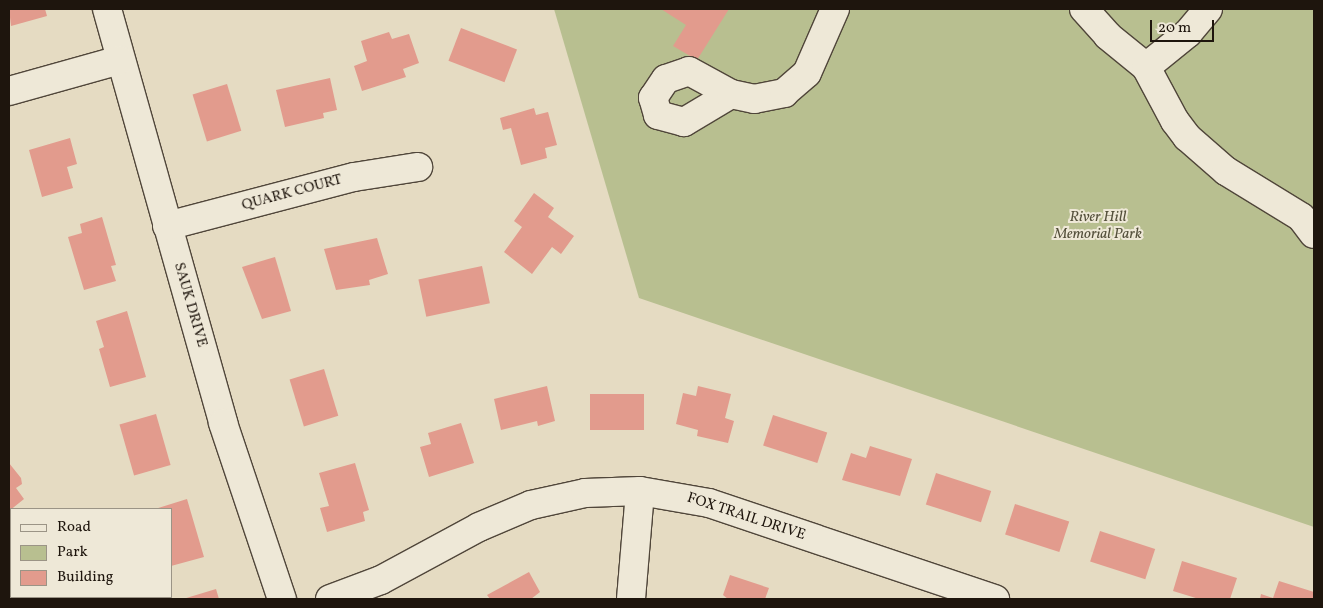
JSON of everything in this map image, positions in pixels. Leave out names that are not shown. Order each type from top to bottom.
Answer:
[{"type":"street","name":"SAUK DRIVE","points":[[108,9],[120,60],[223,423],[282,599]]},
{"type":"street","points":[[731,94],[768,99],[794,87],[807,73],[835,9]]},
{"type":"street","points":[[1084,9],[1108,36],[1146,67],[1175,121],[1187,137],[1226,171],[1301,217],[1314,234]]},
{"type":"street","points":[[1146,67],[1181,39],[1208,9]]},
{"type":"street","points":[[9,91],[120,60]]},
{"type":"street","name":"QUARK COURT","points":[[167,226],[354,177],[418,167]]},
{"type":"street","points":[[631,599],[640,491]]},
{"type":"street","name":"FOX TRAIL DRIVE","points":[[330,599],[381,580],[479,528],[530,505],[585,493],[640,491],[709,504],[995,599]]},
{"type":"green space","name":"River Hill Memorial Park","points":[[554,9],[1314,9],[1314,527],[639,298]]},
{"type":"building","points":[[9,9],[45,9],[47,16],[11,26]]},
{"type":"building","points":[[661,9],[729,9],[697,60],[673,46],[686,25]]},
{"type":"building","points":[[461,28],[517,50],[504,82],[448,61]]},
{"type":"building","points":[[389,32],[392,39],[409,34],[419,63],[403,69],[406,77],[362,91],[354,66],[367,61],[361,41]]},
{"type":"building","points":[[330,78],[337,110],[323,113],[324,118],[285,127],[276,90]]},
{"type":"building","points":[[227,84],[241,131],[207,141],[193,95]]},
{"type":"building","points":[[534,108],[536,115],[548,112],[557,145],[545,148],[547,158],[521,165],[511,128],[503,130],[500,118]]},
{"type":"building","points":[[70,138],[77,164],[67,167],[73,188],[42,197],[29,150]]},
{"type":"building","points":[[534,193],[554,208],[548,217],[574,236],[561,254],[552,247],[532,274],[504,252],[522,227],[514,221]]},
{"type":"building","points":[[102,217],[116,265],[111,266],[116,281],[84,290],[68,237],[82,233],[80,224]]},
{"type":"building","points":[[377,238],[388,274],[369,280],[370,285],[336,290],[324,249]]},
{"type":"building","points":[[275,257],[291,311],[262,319],[242,267]]},
{"type":"building","points":[[482,266],[490,303],[426,317],[418,280]]},
{"type":"building","points":[[127,311],[146,377],[110,387],[99,349],[104,347],[96,321]]},
{"type":"building","points":[[324,369],[338,416],[304,426],[290,380]]},
{"type":"building","points":[[547,386],[555,421],[538,426],[537,421],[501,430],[494,399]]},
{"type":"building","points":[[698,386],[731,394],[725,418],[734,421],[728,443],[697,436],[698,430],[676,424],[683,393],[696,396]]},
{"type":"building","points":[[590,394],[644,394],[644,430],[590,430]]},
{"type":"building","points":[[156,414],[171,465],[134,475],[119,424]]},
{"type":"building","points":[[773,415],[827,433],[817,463],[763,445]]},
{"type":"building","points":[[461,423],[474,463],[429,477],[420,447],[431,444],[428,433]]},
{"type":"building","points":[[870,446],[912,459],[900,496],[842,480],[851,453],[866,458]]},
{"type":"building","points":[[9,463],[21,478],[22,484],[16,488],[24,499],[10,508],[9,511]]},
{"type":"building","points":[[355,463],[369,510],[363,512],[365,521],[327,532],[320,508],[329,506],[319,473]]},
{"type":"building","points":[[936,473],[991,491],[981,522],[926,504]]},
{"type":"building","points":[[187,499],[204,557],[172,566],[172,508],[158,508]]},
{"type":"building","points":[[1015,504],[1069,522],[1059,552],[1005,534]]},
{"type":"building","points":[[1100,531],[1155,549],[1145,579],[1090,561]]},
{"type":"building","points":[[1182,561],[1237,578],[1230,599],[1199,599],[1173,591]]},
{"type":"building","points":[[529,572],[540,592],[531,599],[490,599],[487,595]]},
{"type":"building","points":[[730,575],[769,588],[765,599],[728,599],[723,595]]},
{"type":"building","points":[[1279,581],[1314,592],[1314,599],[1260,599],[1261,594],[1273,598]]},
{"type":"building","points":[[216,589],[219,599],[183,599]]}]
